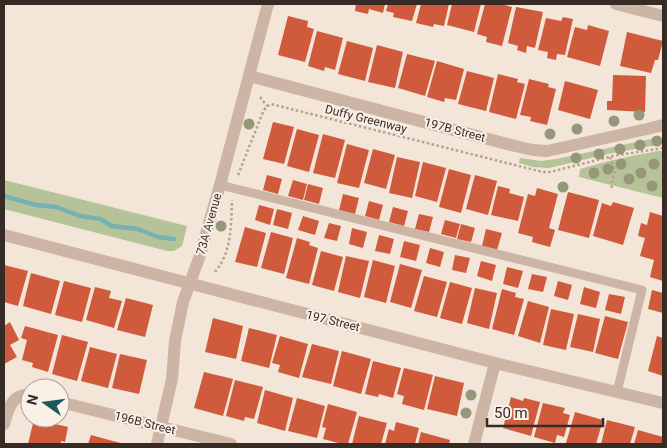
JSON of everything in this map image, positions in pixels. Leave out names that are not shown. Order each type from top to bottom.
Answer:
[{"type":"street","name":"73A Avenue","points":[[157,444],[172,379],[179,319],[220,185],[268,4]]},
{"type":"street","points":[[616,4],[663,16]]},
{"type":"street","name":"197B Street","points":[[249,76],[541,151],[663,125]]},
{"type":"street","name":"197 Street","points":[[4,235],[190,284],[663,403]]},
{"type":"street","points":[[474,444],[496,362]]},
{"type":"street","points":[[4,424],[9,408],[20,399]]},
{"type":"street","name":"196B Street","points":[[70,404],[231,444]]},
{"type":"lane","points":[[220,185],[642,290],[617,392]]},
{"type":"path","points":[[214,272],[222,263],[229,244],[232,198],[238,177],[262,112],[267,106],[260,97]]},
{"type":"path","name":"Duffy Greenway","points":[[267,106],[271,104],[543,172],[550,172],[610,157],[663,148]]},
{"type":"path","points":[[610,157],[615,170],[610,185],[613,190]]},
{"type":"green space","points":[[660,137],[663,144],[608,154],[549,168],[533,167],[519,163],[520,158],[541,161],[556,159]]},
{"type":"green space","points":[[663,151],[663,198],[579,177],[580,169]]},
{"type":"green space","points":[[4,180],[187,226],[182,246],[174,251],[167,251],[4,209]]},
{"type":"building","points":[[356,4],[385,4],[383,13],[369,9],[368,14],[355,11]]},
{"type":"building","points":[[388,4],[417,4],[412,21],[393,17],[394,13],[386,11]]},
{"type":"building","points":[[421,4],[449,4],[444,26],[434,24],[433,27],[416,23]]},
{"type":"building","points":[[452,4],[481,4],[474,32],[447,25]]},
{"type":"building","points":[[485,4],[501,4],[512,7],[502,46],[486,42],[487,37],[477,34]]},
{"type":"building","points":[[516,7],[543,12],[535,48],[527,46],[526,53],[517,50],[518,46],[508,43]]},
{"type":"building","points":[[288,16],[308,21],[307,27],[314,29],[305,62],[278,55]]},
{"type":"building","points":[[563,17],[573,19],[565,55],[557,54],[556,60],[547,58],[548,52],[538,50],[546,18],[561,21]]},
{"type":"building","points":[[588,25],[609,31],[600,66],[567,57],[575,27],[587,30]]},
{"type":"building","points":[[317,31],[343,38],[335,70],[325,67],[324,71],[308,66]]},
{"type":"building","points":[[627,32],[663,41],[658,60],[655,60],[651,73],[620,66]]},
{"type":"building","points":[[347,41],[373,48],[365,81],[338,74]]},
{"type":"building","points":[[377,45],[403,52],[395,88],[368,82]]},
{"type":"building","points":[[407,54],[435,61],[425,96],[398,88]]},
{"type":"building","points":[[437,61],[464,69],[456,100],[445,98],[444,102],[427,97]]},
{"type":"building","points":[[467,71],[494,78],[486,111],[458,104]]},
{"type":"building","points":[[498,74],[518,79],[517,82],[525,84],[516,119],[489,112]]},
{"type":"building","points":[[613,75],[646,76],[645,112],[607,110],[607,101],[612,101]]},
{"type":"building","points":[[529,79],[549,84],[548,87],[556,89],[547,125],[530,121],[531,117],[520,115]]},
{"type":"building","points":[[565,81],[598,90],[590,119],[558,110]]},
{"type":"building","points":[[273,122],[294,127],[284,164],[263,159]]},
{"type":"building","points":[[297,129],[319,135],[309,172],[287,166]]},
{"type":"building","points":[[323,134],[345,140],[335,178],[313,173]]},
{"type":"building","points":[[347,144],[369,150],[359,188],[337,183]]},
{"type":"building","points":[[373,149],[395,155],[386,189],[364,183]]},
{"type":"building","points":[[397,157],[420,162],[412,198],[389,193]]},
{"type":"building","points":[[423,162],[446,168],[437,202],[415,196]]},
{"type":"building","points":[[449,169],[471,175],[461,213],[439,207]]},
{"type":"building","points":[[267,175],[282,179],[278,194],[263,190]]},
{"type":"building","points":[[475,175],[497,181],[488,215],[466,209]]},
{"type":"building","points":[[293,180],[307,184],[303,200],[288,196]]},
{"type":"building","points":[[308,184],[323,188],[319,204],[304,200]]},
{"type":"building","points":[[498,186],[510,189],[509,193],[524,197],[518,221],[491,215]]},
{"type":"building","points":[[537,188],[558,194],[549,228],[555,230],[550,247],[532,242],[533,237],[518,233],[528,194],[535,196]]},
{"type":"building","points":[[568,192],[599,200],[589,238],[558,230]]},
{"type":"building","points":[[343,194],[359,198],[355,214],[339,210]]},
{"type":"building","points":[[369,201],[383,205],[379,220],[365,216]]},
{"type":"building","points":[[613,202],[634,208],[623,245],[593,236],[602,203],[611,206]]},
{"type":"building","points":[[259,205],[274,209],[270,225],[255,220]]},
{"type":"building","points":[[393,207],[408,211],[404,226],[389,222]]},
{"type":"building","points":[[277,209],[292,213],[288,229],[273,225]]},
{"type":"building","points":[[650,212],[663,216],[663,281],[650,277],[654,260],[640,256],[645,238],[638,236],[641,223],[647,225]]},
{"type":"building","points":[[419,214],[433,217],[429,232],[415,229]]},
{"type":"building","points":[[303,216],[319,221],[315,235],[298,230]]},
{"type":"building","points":[[445,220],[460,224],[456,238],[441,234]]},
{"type":"building","points":[[329,223],[341,226],[337,241],[324,238]]},
{"type":"building","points":[[461,224],[475,228],[471,242],[457,239]]},
{"type":"building","points":[[245,227],[266,233],[257,267],[235,262]]},
{"type":"building","points":[[352,228],[367,232],[363,248],[349,244]]},
{"type":"building","points":[[486,229],[502,233],[497,250],[482,246]]},
{"type":"building","points":[[271,232],[293,238],[284,274],[261,268]]},
{"type":"building","points":[[379,235],[394,239],[390,254],[375,251]]},
{"type":"building","points":[[297,238],[310,242],[309,245],[318,248],[309,284],[286,278]]},
{"type":"building","points":[[404,241],[420,245],[416,261],[400,257]]},
{"type":"building","points":[[430,248],[444,252],[440,267],[426,263]]},
{"type":"building","points":[[321,251],[343,257],[334,291],[312,285]]},
{"type":"building","points":[[455,255],[470,258],[466,273],[452,270]]},
{"type":"building","points":[[346,256],[369,261],[360,298],[338,292]]},
{"type":"building","points":[[373,260],[395,266],[386,303],[364,297]]},
{"type":"building","points":[[481,261],[496,265],[492,281],[477,276]]},
{"type":"building","points":[[400,264],[422,270],[411,308],[390,302]]},
{"type":"building","points":[[4,265],[28,271],[18,306],[4,302]]},
{"type":"building","points":[[507,267],[523,271],[518,288],[503,284]]},
{"type":"building","points":[[31,273],[60,281],[51,314],[23,306]]},
{"type":"building","points":[[532,274],[547,277],[543,292],[528,289]]},
{"type":"building","points":[[424,276],[447,282],[437,317],[414,311]]},
{"type":"building","points":[[64,281],[91,288],[82,322],[55,315]]},
{"type":"building","points":[[558,281],[572,285],[568,300],[554,296]]},
{"type":"building","points":[[450,282],[472,288],[462,324],[440,318]]},
{"type":"building","points":[[95,287],[111,291],[109,298],[122,301],[114,328],[86,320]]},
{"type":"building","points":[[584,287],[600,292],[596,308],[580,304]]},
{"type":"building","points":[[475,288],[497,293],[489,329],[467,323]]},
{"type":"building","points":[[502,289],[516,293],[515,297],[524,299],[514,335],[492,329]]},
{"type":"building","points":[[652,290],[663,293],[663,313],[648,309]]},
{"type":"building","points":[[609,294],[625,297],[621,314],[605,310]]},
{"type":"building","points":[[126,298],[153,305],[145,337],[117,330]]},
{"type":"building","points":[[528,301],[549,307],[540,343],[518,336]]},
{"type":"building","points":[[551,309],[574,314],[566,350],[543,345]]},
{"type":"building","points":[[578,314],[600,319],[593,352],[570,347]]},
{"type":"building","points":[[605,316],[628,322],[618,359],[595,353]]},
{"type":"building","points":[[213,318],[243,326],[236,359],[205,352]]},
{"type":"building","points":[[10,322],[19,340],[10,345],[17,357],[4,364],[4,326]]},
{"type":"building","points":[[25,326],[58,335],[48,372],[32,367],[33,363],[22,360],[27,340],[21,338]]},
{"type":"building","points":[[249,328],[277,335],[269,368],[241,361]]},
{"type":"building","points":[[62,335],[88,342],[77,381],[52,374]]},
{"type":"building","points":[[280,336],[308,344],[299,378],[278,372],[280,365],[272,363]]},
{"type":"building","points":[[657,336],[663,338],[663,376],[648,371]]},
{"type":"building","points":[[312,344],[339,351],[331,384],[302,377]]},
{"type":"building","points":[[90,347],[117,354],[108,388],[81,381]]},
{"type":"building","points":[[342,351],[371,359],[361,394],[333,386]]},
{"type":"building","points":[[120,354],[147,360],[139,394],[112,388]]},
{"type":"building","points":[[373,361],[401,368],[393,398],[379,394],[378,397],[365,394]]},
{"type":"building","points":[[404,368],[433,375],[424,410],[402,404],[404,396],[397,394]]},
{"type":"building","points":[[204,372],[233,379],[223,416],[194,408]]},
{"type":"building","points":[[435,376],[464,383],[457,416],[427,409]]},
{"type":"building","points":[[235,380],[263,387],[254,419],[245,417],[244,421],[226,416]]},
{"type":"building","points":[[265,390],[293,398],[285,431],[257,423]]},
{"type":"building","points":[[511,397],[523,401],[524,398],[540,402],[531,436],[503,428]]},
{"type":"building","points":[[297,398],[325,406],[317,438],[288,431]]},
{"type":"building","points":[[543,403],[565,408],[563,413],[570,415],[564,437],[557,435],[555,443],[534,437]]},
{"type":"building","points":[[328,404],[357,412],[348,444],[323,439],[326,428],[322,427]]},
{"type":"building","points":[[575,412],[603,420],[596,444],[566,443]]},
{"type":"building","points":[[359,416],[387,423],[381,444],[352,444]]},
{"type":"building","points":[[607,420],[635,427],[630,444],[601,444]]},
{"type":"building","points":[[396,422],[419,428],[415,444],[385,444],[389,429],[394,431]]},
{"type":"building","points":[[32,428],[68,428],[65,442],[61,441],[61,444],[28,444]]},
{"type":"building","points":[[638,430],[663,437],[663,444],[634,444]]},
{"type":"building","points":[[421,432],[450,440],[449,444],[418,444]]},
{"type":"building","points":[[91,435],[124,444],[88,444]]},
{"type":"waterway","points":[[4,196],[36,205],[56,207],[80,216],[100,219],[112,226],[138,229],[158,237],[174,239]]}]
